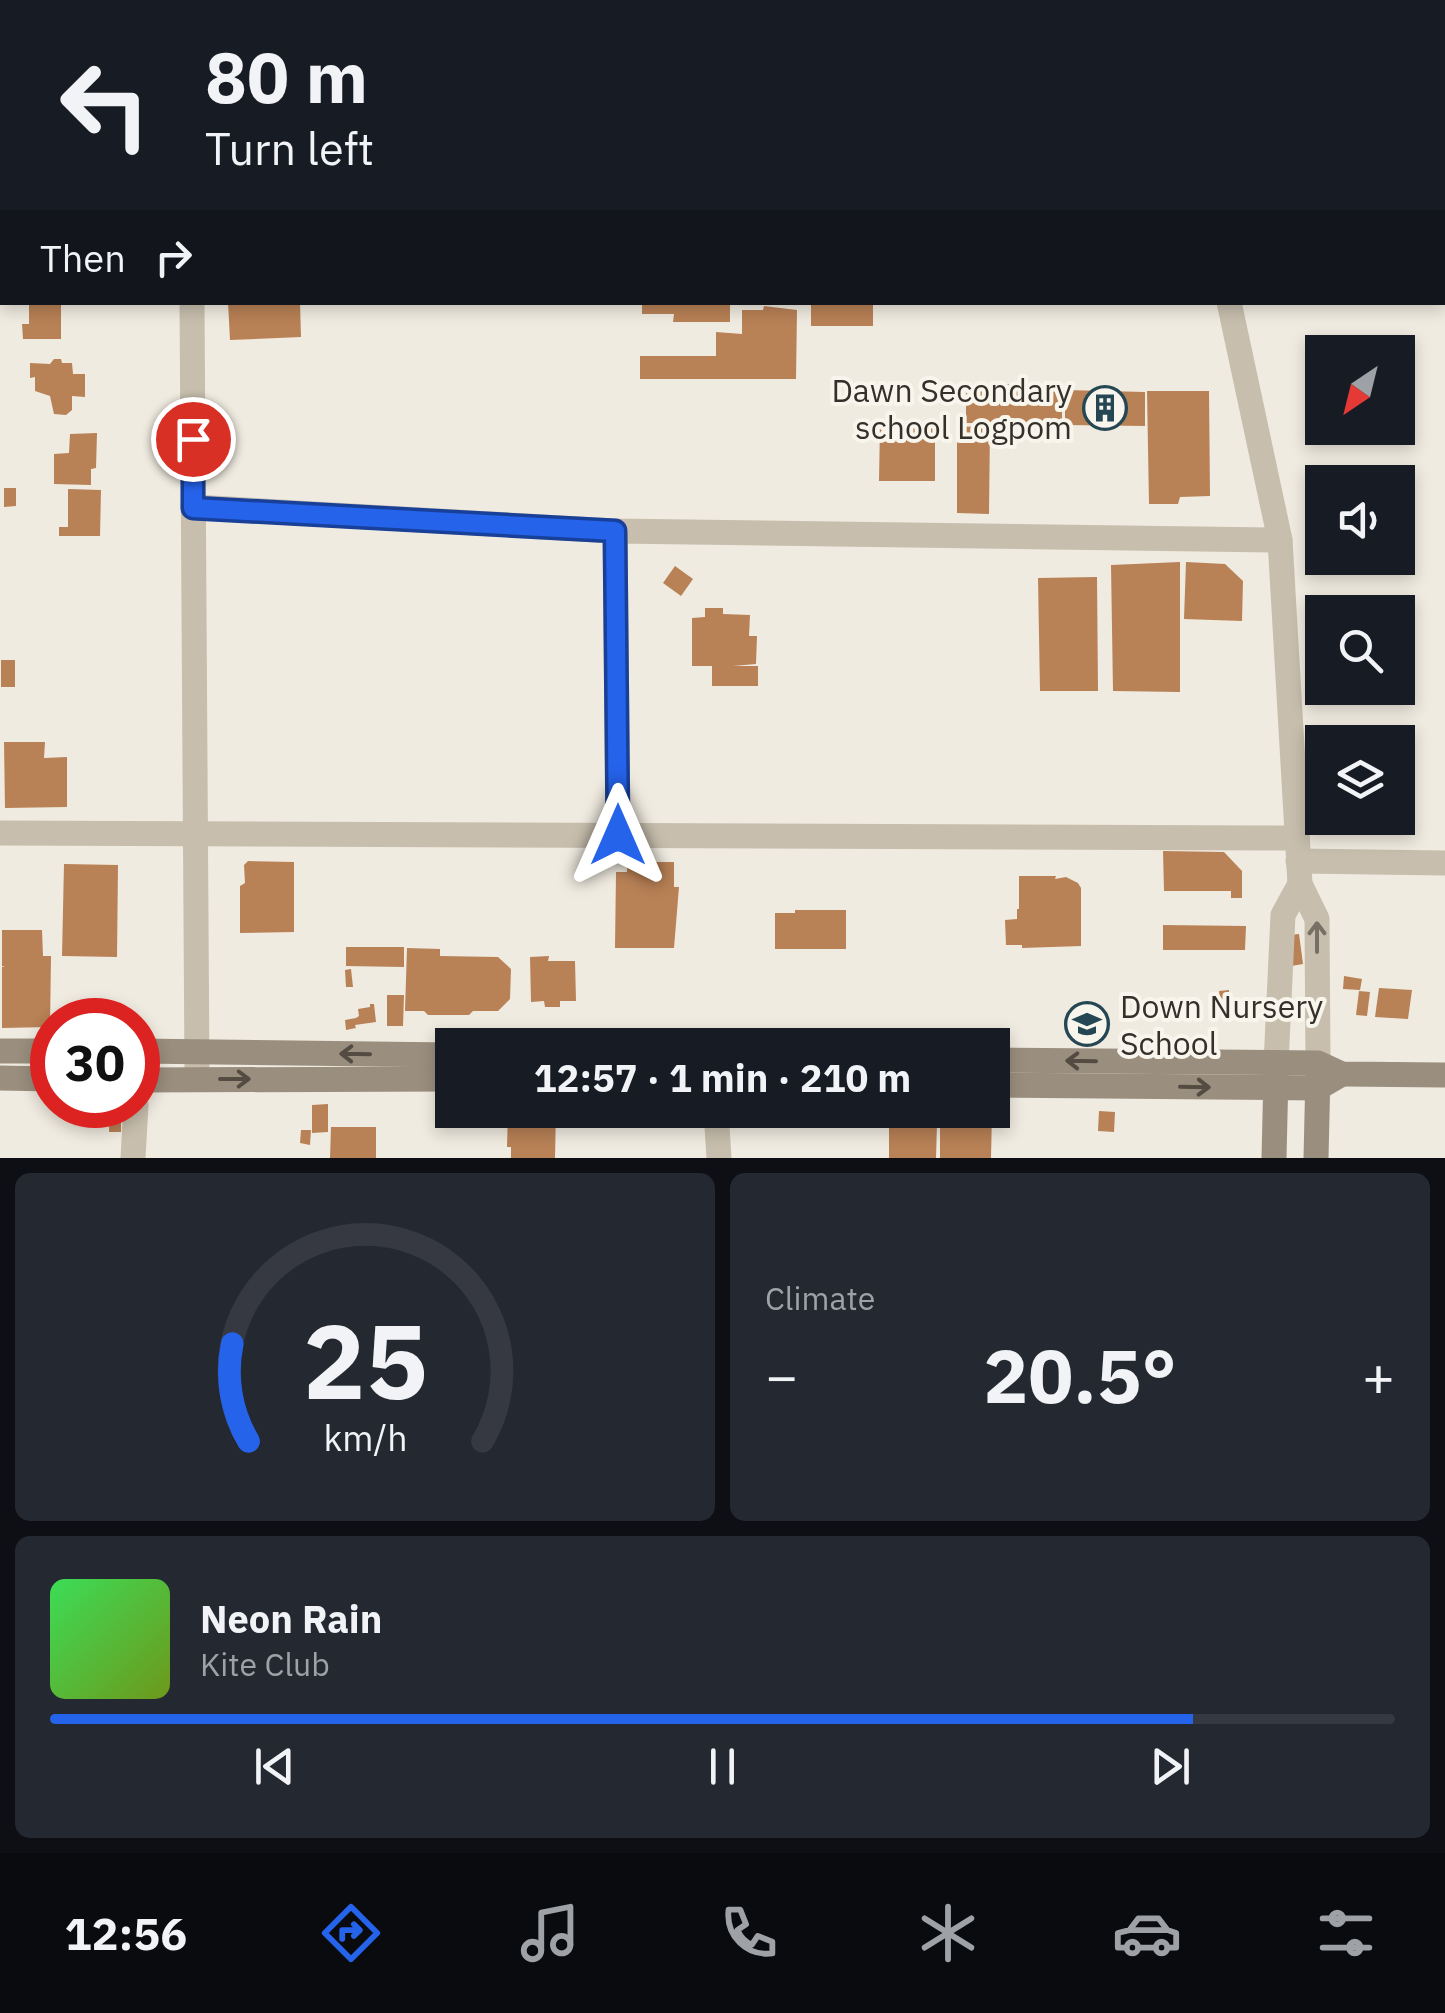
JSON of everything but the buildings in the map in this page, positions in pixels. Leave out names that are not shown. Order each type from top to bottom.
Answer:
[{"type":"main road","points":[[0,1051],[30,1051]]},
{"type":"main road","points":[[160,1051],[435,1055]]},
{"type":"main road","points":[[1010,1061],[1276,1076]]},
{"type":"main road","points":[[1010,1084],[1342,1074],[1445,1075]]},
{"type":"main road","points":[[1274,1158],[1276,1076]]},
{"type":"main road","points":[[1316,1158],[1318,1076]]},
{"type":"main road","points":[[0,1078],[30,1079]]},
{"type":"main road","points":[[160,1080],[435,1080]]},
{"type":"street","points":[[192,305],[197,1080]]},
{"type":"street","points":[[1230,305],[1280,540],[1298,861],[1317,918],[1318,1076]]},
{"type":"street","points":[[193,508],[615,531],[1280,540]]},
{"type":"street","points":[[615,531],[618,835]]},
{"type":"street","points":[[0,833],[618,835],[1445,863]]},
{"type":"street","points":[[1276,1076],[1283,915],[1298,861]]},
{"type":"street","points":[[132,1158],[134,1128]]},
{"type":"street","points":[[718,1128],[720,1158]]},
{"type":"place","name":"Dawn Secondary school Logpom","points":[[1105,408]]},
{"type":"place","name":"Down Nursery School","points":[[1087,1024]]},
{"type":"route","points":[[193,439],[193,508],[615,531],[618,835]]}]
